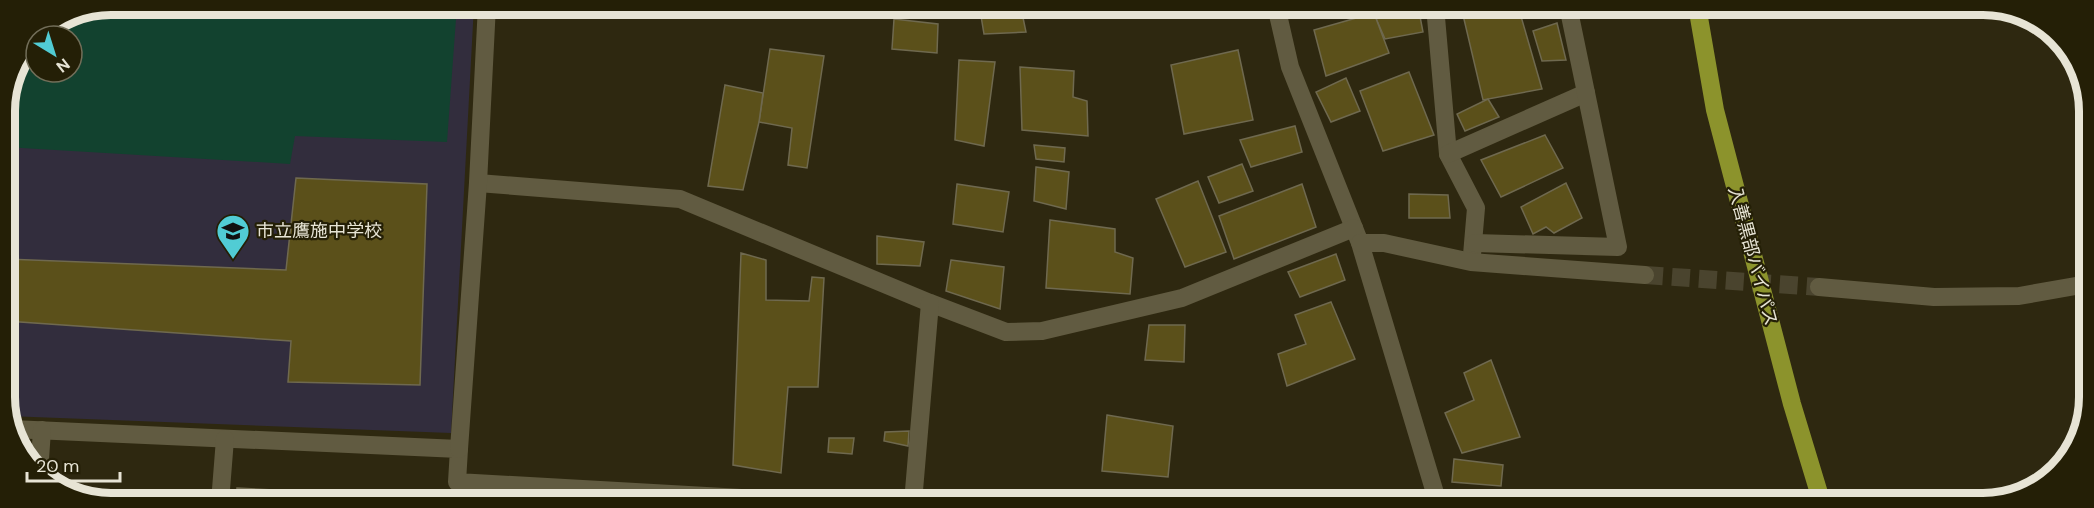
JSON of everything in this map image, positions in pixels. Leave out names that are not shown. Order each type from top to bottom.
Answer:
[{"type":"highway","name":"入善黒部バイパス","points":[[1699,15],[1718,122],[1792,404],[1819,493]]},
{"type":"street","points":[[486,15],[478,183],[457,482],[653,493]]},
{"type":"street","points":[[1278,15],[1290,67],[1357,236],[1435,493]]},
{"type":"street","points":[[1436,15],[1448,154],[1476,208],[1475,243],[1470,262]]},
{"type":"street","points":[[1475,243],[1618,247],[1570,15]]},
{"type":"street","points":[[1448,154],[1586,93]]},
{"type":"street","points":[[478,183],[681,199],[930,303],[1006,332],[1042,331],[1182,298],[1357,236],[1470,262],[1645,275]]},
{"type":"street","points":[[1820,287],[1934,297],[2019,296],[2079,285]]},
{"type":"street","points":[[914,493],[930,303]]},
{"type":"street","points":[[21,429],[459,449]]},
{"type":"street","points":[[40,461],[42,430]]},
{"type":"street","points":[[221,493],[225,439]]},
{"type":"shaded area","name":"市立鷹施中学校","points":[[111,15],[473,15],[451,433],[17,416],[15,397],[15,104],[24,70],[24,84],[84,84],[84,24],[70,24],[92,17]]},
{"type":"green space","points":[[111,15],[456,15],[447,142],[295,136],[290,164],[15,148],[15,104],[24,70],[24,84],[84,84],[84,24],[70,24],[92,17]]},
{"type":"building","points":[[981,15],[1022,15],[1026,32],[984,34]]},
{"type":"building","points":[[1367,15],[1375,15],[1389,53],[1326,76],[1314,30]]},
{"type":"building","points":[[1374,15],[1420,15],[1423,32],[1385,39]]},
{"type":"building","points":[[1463,15],[1521,15],[1542,89],[1483,100]]},
{"type":"building","points":[[894,19],[938,24],[937,53],[892,49]]},
{"type":"building","points":[[1557,23],[1566,60],[1542,61],[1533,31]]},
{"type":"building","points":[[770,49],[824,56],[807,168],[788,165],[792,128],[759,122]]},
{"type":"building","points":[[1238,50],[1253,120],[1184,134],[1171,65]]},
{"type":"building","points":[[959,60],[995,62],[984,146],[955,140]]},
{"type":"building","points":[[1020,67],[1074,71],[1073,97],[1087,101],[1088,136],[1022,130]]},
{"type":"building","points":[[1409,72],[1434,135],[1383,151],[1360,91]]},
{"type":"building","points":[[1346,78],[1360,111],[1331,122],[1316,92]]},
{"type":"building","points":[[725,85],[763,93],[759,122],[743,190],[708,186]]},
{"type":"building","points":[[1488,99],[1499,117],[1465,131],[1457,114]]},
{"type":"building","points":[[1295,126],[1302,152],[1251,167],[1240,140]]},
{"type":"building","points":[[1545,135],[1563,168],[1501,197],[1481,160]]},
{"type":"building","points":[[1034,145],[1065,148],[1064,162],[1036,159]]},
{"type":"building","points":[[1242,164],[1253,191],[1219,203],[1208,177]]},
{"type":"building","points":[[1036,167],[1069,172],[1066,209],[1034,201]]},
{"type":"building","points":[[296,178],[427,184],[420,385],[288,382],[291,341],[15,322],[15,259],[286,270]]},
{"type":"building","points":[[1198,181],[1226,252],[1185,267],[1156,199]]},
{"type":"building","points":[[1566,183],[1582,218],[1554,233],[1546,227],[1533,234],[1521,207]]},
{"type":"building","points":[[957,184],[1009,192],[1003,232],[953,224]]},
{"type":"building","points":[[1302,184],[1316,227],[1234,259],[1219,216]]},
{"type":"building","points":[[1409,194],[1448,195],[1450,218],[1409,218]]},
{"type":"building","points":[[1050,220],[1115,229],[1115,252],[1133,258],[1130,294],[1046,288]]},
{"type":"building","points":[[877,236],[924,242],[920,266],[877,264]]},
{"type":"building","points":[[741,253],[766,260],[766,300],[809,301],[812,277],[824,278],[818,387],[788,387],[781,473],[733,465]]},
{"type":"building","points":[[1336,254],[1345,280],[1300,297],[1288,272]]},
{"type":"building","points":[[951,260],[1004,267],[1000,309],[946,291]]},
{"type":"building","points":[[1331,302],[1355,359],[1287,386],[1278,354],[1306,344],[1295,315]]},
{"type":"building","points":[[1149,325],[1185,325],[1184,362],[1145,360]]},
{"type":"building","points":[[1491,360],[1520,437],[1462,453],[1445,413],[1474,400],[1464,373]]},
{"type":"building","points":[[1107,415],[1173,426],[1168,477],[1102,471]]},
{"type":"building","points":[[909,431],[908,446],[884,441],[885,432]]},
{"type":"building","points":[[829,438],[854,438],[852,454],[828,452]]},
{"type":"building","points":[[1454,459],[1503,465],[1501,486],[1452,482]]},
{"type":"building","points":[[237,488],[314,492],[314,493],[237,493]]},
{"type":"tunnel","points":[[1645,275],[1819,287]]},
{"type":"place","name":"市立鷹施中学校","points":[[233,260]]}]
